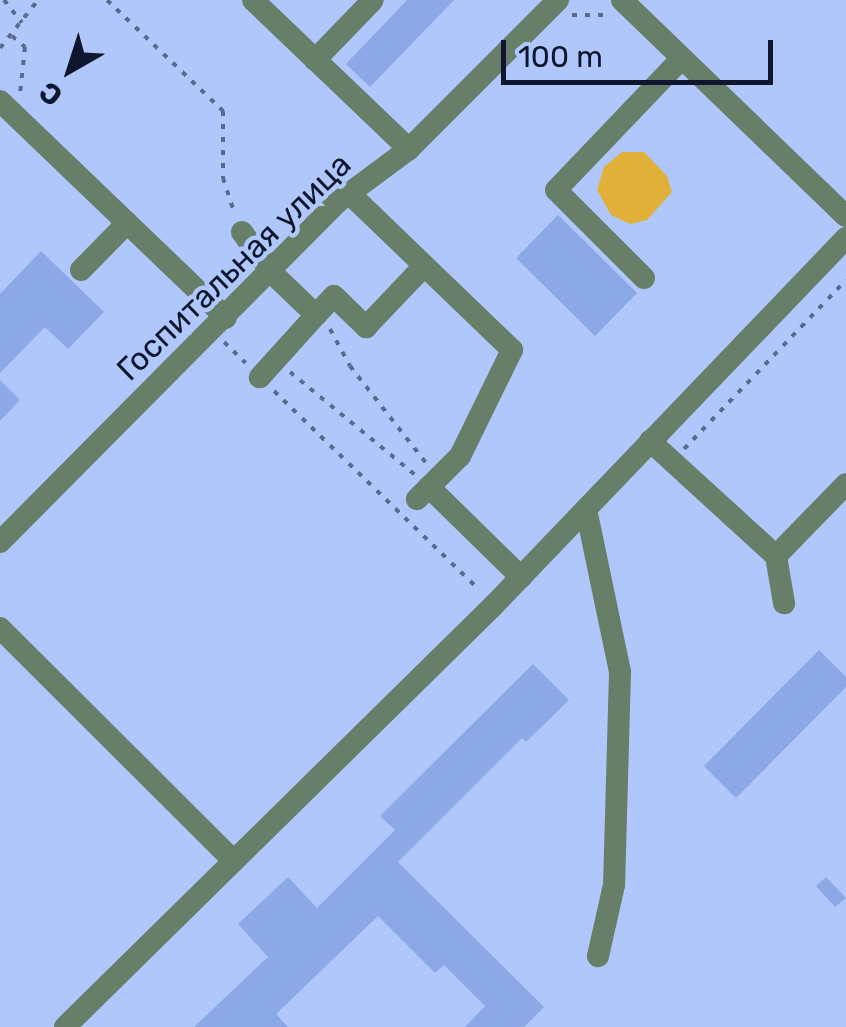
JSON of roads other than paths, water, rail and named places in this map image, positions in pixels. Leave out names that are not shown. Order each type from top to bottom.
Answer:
[{"type":"street","points":[[253,0],[408,149]]},
{"type":"street","points":[[316,60],[373,0]]},
{"type":"street","name":"Госпитальная улица","points":[[0,542],[350,194],[408,149],[548,6]]},
{"type":"street","points":[[616,8],[682,58],[846,216]]},
{"type":"street","points":[[644,278],[556,190],[682,58]]},
{"type":"street","points":[[9,99],[220,325]]},
{"type":"street","points":[[350,194],[512,350],[460,456],[428,488],[521,577]]},
{"type":"street","points":[[81,270],[127,223]]},
{"type":"street","points":[[242,232],[270,272],[316,315]]},
{"type":"street","points":[[65,1027],[494,605],[846,238]]},
{"type":"street","points":[[268,369],[334,296],[366,327],[424,266]]},
{"type":"street","points":[[650,441],[776,556],[784,603]]},
{"type":"street","points":[[776,556],[841,498]]},
{"type":"street","points":[[586,509],[620,672],[614,885],[598,956]]},
{"type":"street","points":[[0,628],[234,861]]}]
